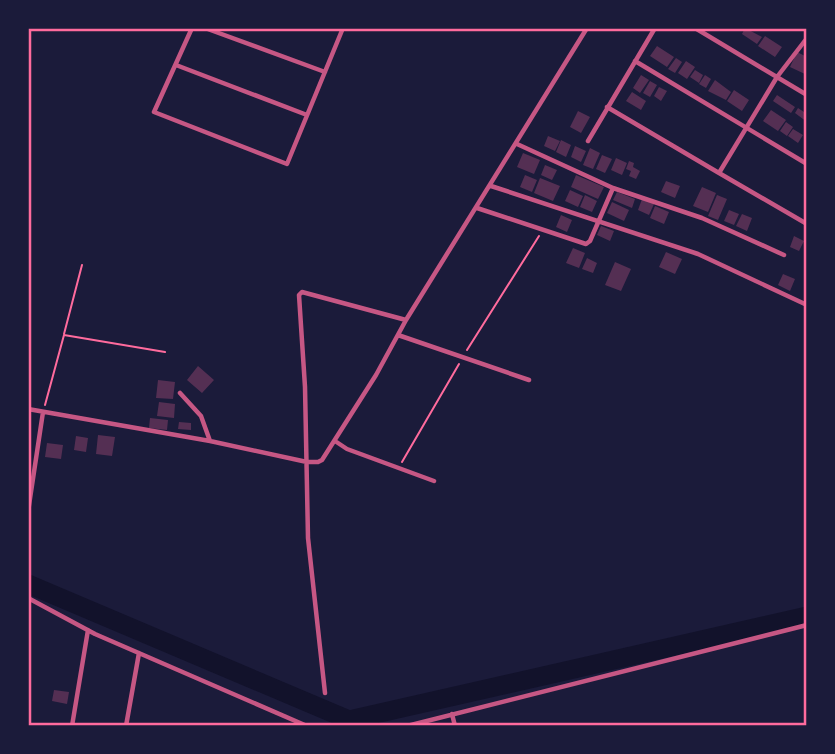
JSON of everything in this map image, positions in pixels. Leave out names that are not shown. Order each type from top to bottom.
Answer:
[{"type":"street","points":[[192,28],[154,112],[287,164],[342,28]]},
{"type":"street","points":[[205,28],[325,72]]},
{"type":"street","points":[[28,409],[318,463],[337,443],[407,320],[587,28]]},
{"type":"street","points":[[588,141],[655,28]]},
{"type":"street","points":[[695,28],[807,95]]},
{"type":"street","points":[[719,173],[777,77],[807,38]]},
{"type":"street","points":[[635,61],[807,164]]},
{"type":"street","points":[[176,65],[307,115]]},
{"type":"street","points":[[607,107],[807,224]]},
{"type":"street","points":[[516,144],[612,188],[702,218],[783,256]]},
{"type":"street","points":[[491,186],[698,254],[807,304]]},
{"type":"street","points":[[477,208],[586,244],[590,241],[612,188]]},
{"type":"street","points":[[325,693],[308,538],[299,294],[302,292],[407,320]]},
{"type":"street","points":[[398,335],[529,380]]},
{"type":"street","points":[[180,393],[201,416],[209,441]]},
{"type":"street","points":[[28,512],[43,412]]},
{"type":"street","points":[[337,443],[434,481]]},
{"type":"street","points":[[28,598],[88,630],[307,726]]},
{"type":"street","points":[[407,726],[807,625]]},
{"type":"street","points":[[72,726],[88,630]]},
{"type":"street","points":[[126,726],[139,653]]},
{"type":"street","points":[[453,714],[456,726]]},
{"type":"path","points":[[398,468],[543,229]]},
{"type":"path","points":[[43,412],[82,265]]},
{"type":"path","points":[[64,335],[165,352]]},
{"type":"building","points":[[745,28],[762,37],[757,44],[742,34]]},
{"type":"building","points":[[765,36],[782,47],[775,57],[758,46]]},
{"type":"building","points":[[657,46],[674,57],[667,67],[650,56]]},
{"type":"building","points":[[797,52],[807,57],[807,75],[790,67]]},
{"type":"building","points":[[676,58],[682,62],[675,73],[668,69]]},
{"type":"building","points":[[686,61],[695,67],[687,79],[678,73]]},
{"type":"building","points":[[695,70],[703,75],[699,83],[690,77]]},
{"type":"building","points":[[641,75],[649,80],[640,93],[633,88]]},
{"type":"building","points":[[705,75],[711,79],[706,88],[699,84]]},
{"type":"building","points":[[715,80],[731,92],[726,100],[708,91]]},
{"type":"building","points":[[650,81],[657,85],[650,97],[643,93]]},
{"type":"building","points":[[659,87],[667,91],[661,101],[654,96]]},
{"type":"building","points":[[734,90],[749,100],[742,111],[727,101]]},
{"type":"building","points":[[632,92],[646,101],[641,110],[626,101]]},
{"type":"building","points":[[777,95],[795,107],[791,113],[773,101]]},
{"type":"building","points":[[798,108],[807,114],[807,122],[795,113]]},
{"type":"building","points":[[771,110],[786,120],[778,131],[763,121]]},
{"type":"building","points":[[578,111],[590,117],[581,133],[570,127]]},
{"type":"building","points":[[786,122],[793,127],[787,136],[780,131]]},
{"type":"building","points":[[793,129],[803,135],[798,143],[788,136]]},
{"type":"building","points":[[548,136],[560,141],[555,151],[544,146]]},
{"type":"building","points":[[561,140],[571,145],[566,157],[556,152]]},
{"type":"building","points":[[575,146],[586,151],[581,162],[571,157]]},
{"type":"building","points":[[590,148],[600,153],[593,169],[583,165]]},
{"type":"building","points":[[523,153],[540,160],[534,174],[517,167]]},
{"type":"building","points":[[602,155],[612,159],[605,173],[596,169]]},
{"type":"building","points":[[616,158],[627,163],[622,175],[611,170]]},
{"type":"building","points":[[629,161],[640,171],[636,179],[629,176],[631,171],[626,169]]},
{"type":"building","points":[[545,165],[557,170],[552,180],[541,175]]},
{"type":"building","points":[[525,175],[537,180],[532,192],[520,187]]},
{"type":"building","points":[[576,175],[604,187],[598,199],[571,187]]},
{"type":"building","points":[[540,178],[560,186],[553,201],[534,193]]},
{"type":"building","points":[[666,181],[680,186],[675,198],[661,192]]},
{"type":"building","points":[[702,187],[716,193],[708,212],[693,206]]},
{"type":"building","points":[[570,190],[583,196],[578,207],[565,201]]},
{"type":"building","points":[[617,192],[635,199],[632,208],[613,200]]},
{"type":"building","points":[[585,195],[597,201],[592,212],[580,207]]},
{"type":"building","points":[[717,195],[727,199],[718,220],[708,216]]},
{"type":"building","points":[[642,199],[654,204],[649,215],[638,210]]},
{"type":"building","points":[[612,202],[629,210],[624,221],[607,213]]},
{"type":"building","points":[[655,206],[669,212],[664,224],[650,218]]},
{"type":"building","points":[[729,210],[739,214],[734,225],[724,221]]},
{"type":"building","points":[[742,214],[752,218],[747,231],[736,226]]},
{"type":"building","points":[[561,215],[572,220],[567,232],[556,227]]},
{"type":"building","points":[[601,226],[614,231],[610,241],[597,235]]},
{"type":"building","points":[[794,236],[804,241],[799,251],[790,247]]},
{"type":"building","points":[[573,248],[585,253],[579,268],[566,263]]},
{"type":"building","points":[[666,252],[682,259],[675,274],[659,267]]},
{"type":"building","points":[[587,258],[597,263],[593,273],[582,269]]},
{"type":"building","points":[[615,262],[631,269],[621,291],[605,285]]},
{"type":"building","points":[[783,274],[795,279],[790,291],[778,285]]},
{"type":"building","points":[[198,366],[214,380],[202,393],[187,380]]},
{"type":"building","points":[[158,380],[175,382],[173,399],[156,398]]},
{"type":"building","points":[[159,402],[175,404],[174,418],[157,416]]},
{"type":"building","points":[[150,418],[168,420],[167,430],[149,428]]},
{"type":"building","points":[[179,422],[191,423],[191,430],[178,429]]},
{"type":"building","points":[[98,435],[115,437],[112,456],[96,454]]},
{"type":"building","points":[[76,436],[88,438],[86,452],[74,450]]},
{"type":"building","points":[[47,443],[63,445],[61,459],[45,457]]},
{"type":"building","points":[[54,690],[69,692],[67,704],[52,701]]},
{"type":"waterway","points":[[28,584],[349,720],[807,616]]}]
